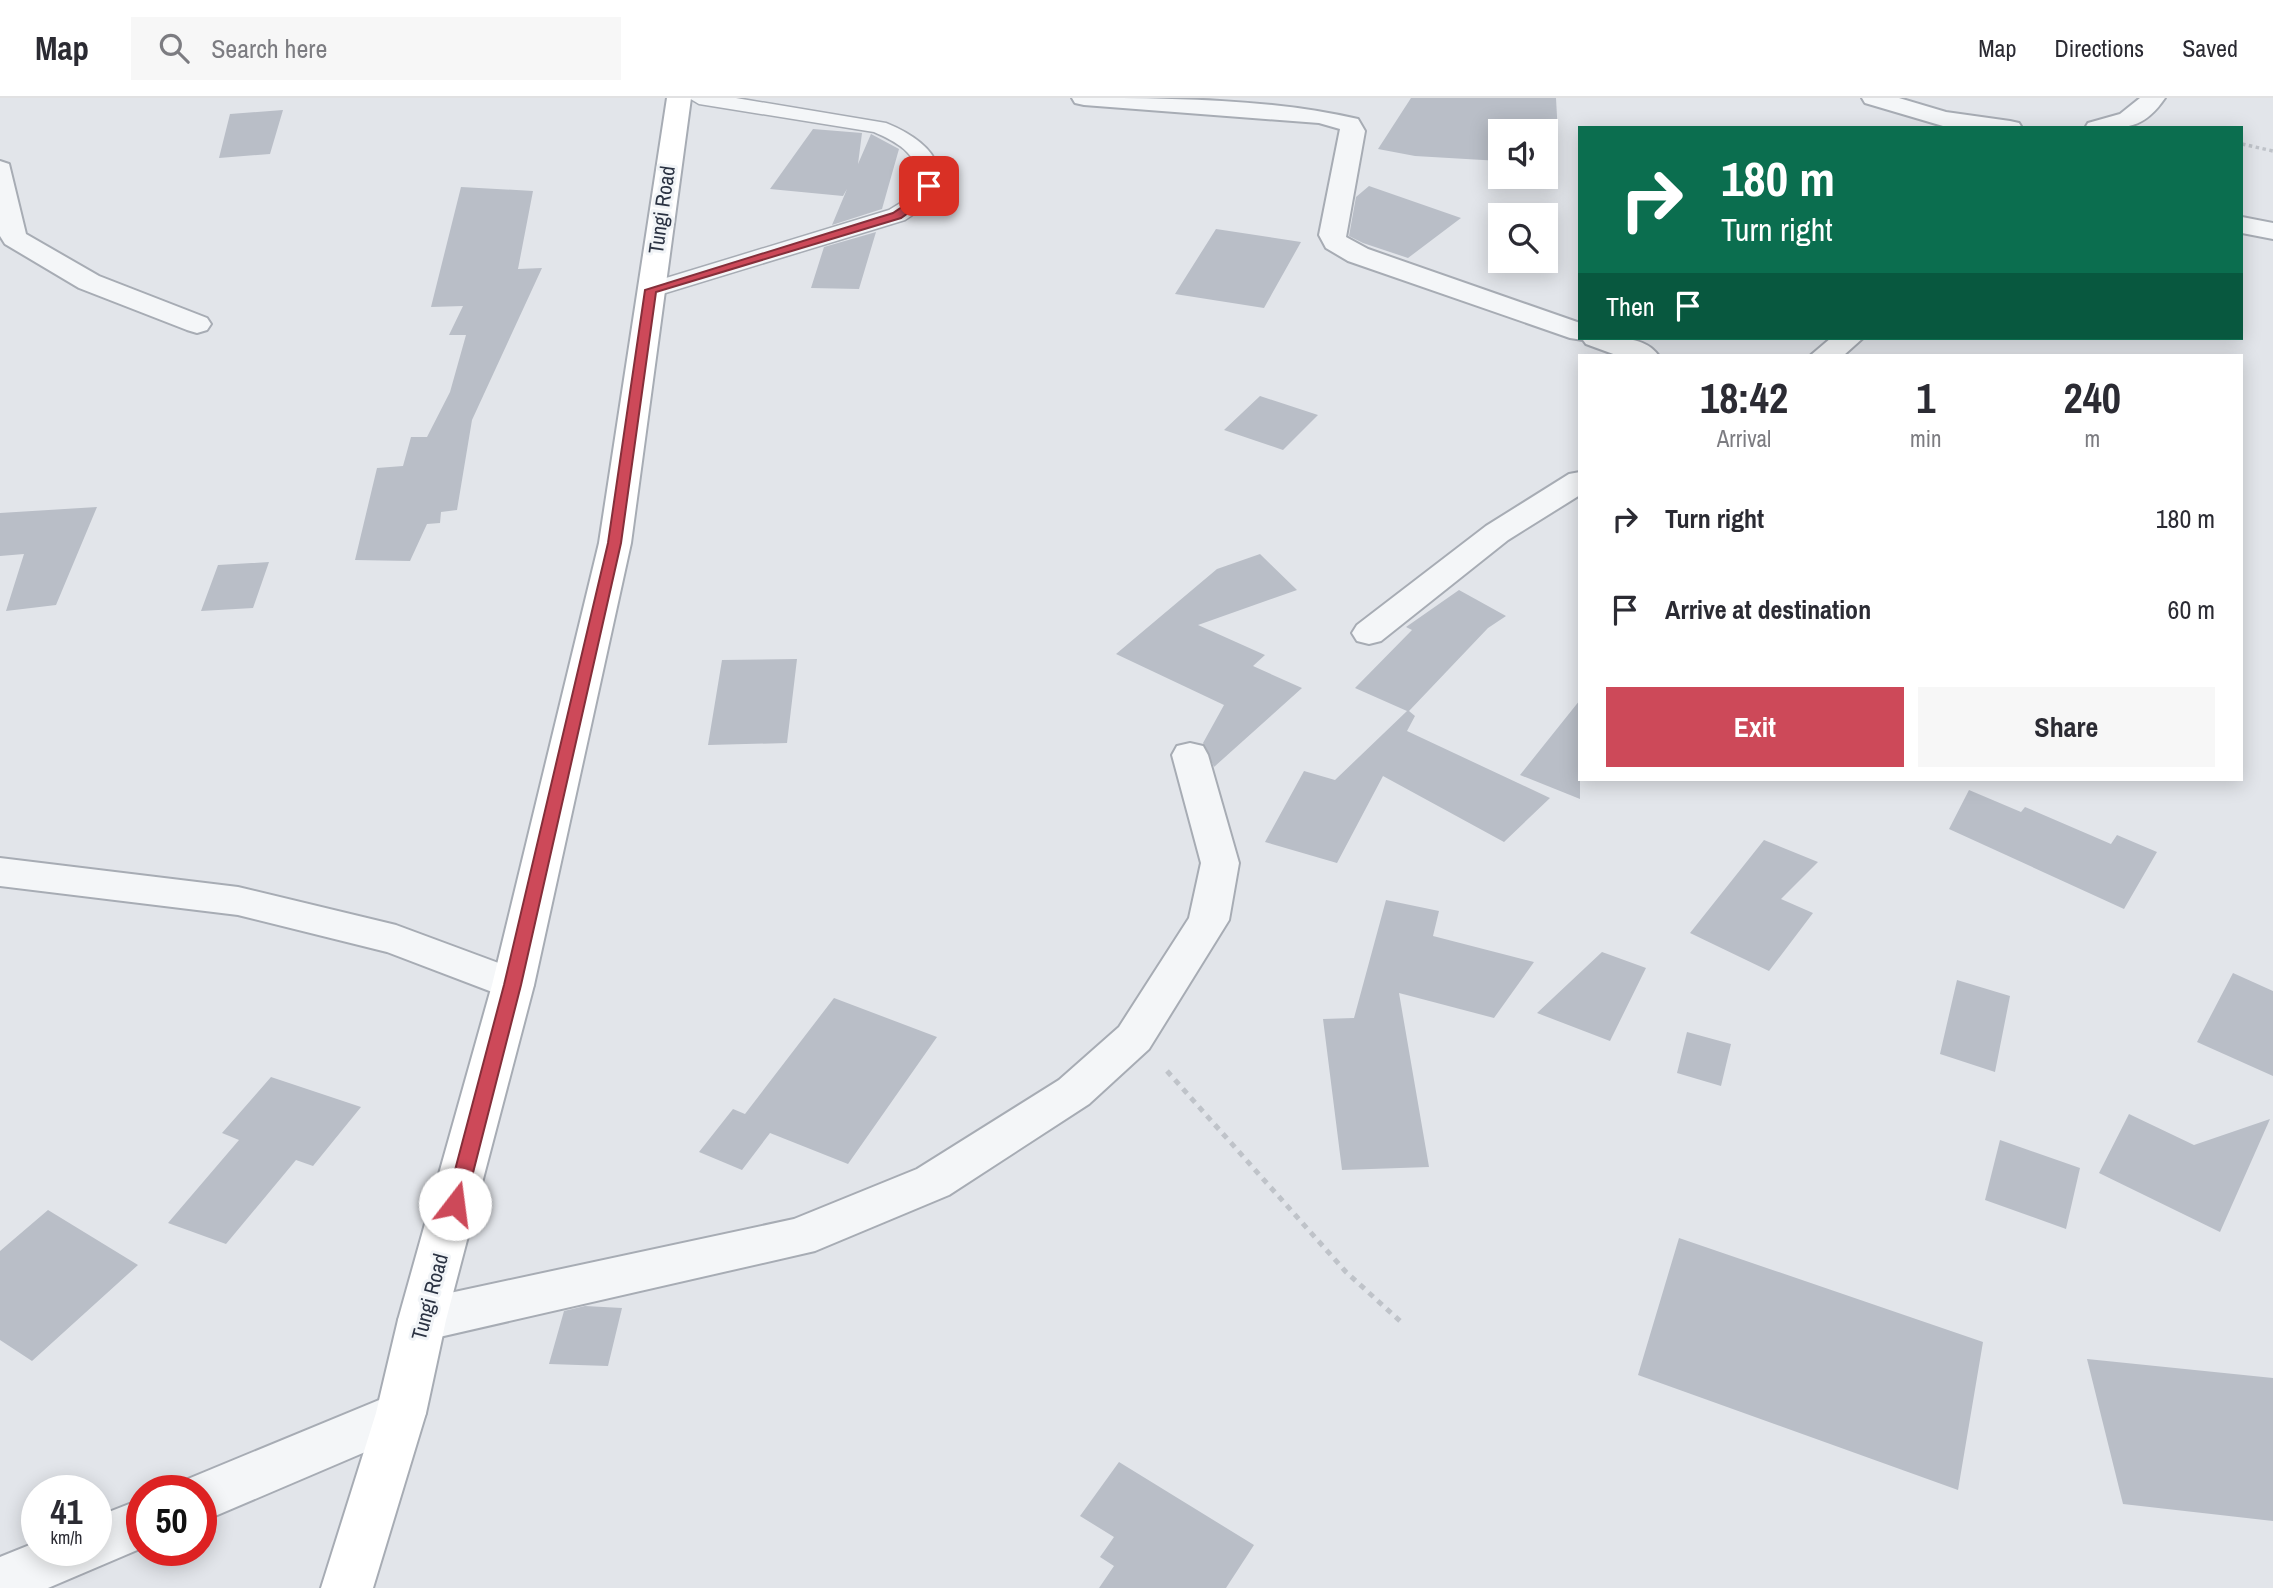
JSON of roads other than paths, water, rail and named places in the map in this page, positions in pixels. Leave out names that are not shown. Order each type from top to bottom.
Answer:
[{"type":"main road","name":"Tungi Road","points":[[346,1588],[401,1413],[422,1320],[513,985],[615,543],[679,98]]},
{"type":"street","points":[[1084,98],[1320,116],[1349,124],[1353,131],[1332,235],[1335,242],[1358,255],[1578,331]]},
{"type":"street","points":[[1874,98],[1931,117],[1996,126]]},
{"type":"street","points":[[2112,126],[2120,125],[2144,109],[2153,98]]},
{"type":"street","points":[[0,169],[3,201],[14,238],[89,282],[197,324]]},
{"type":"street","points":[[2243,225],[2273,232]]},
{"type":"street","points":[[1602,340],[1640,354]]},
{"type":"street","points":[[1826,354],[1846,340]]},
{"type":"street","points":[[1369,634],[1497,533],[1578,482]]},
{"type":"street","points":[[422,1320],[799,1237],[933,1182],[1074,1092],[1134,1038],[1196,945],[1209,920],[1220,863],[1191,755]]},
{"type":"street","points":[[0,872],[238,901],[396,940],[513,985]]},
{"type":"street","points":[[217,1491],[401,1413]]},
{"type":"street","points":[[0,1583],[39,1566]]},
{"type":"lane","points":[[651,290],[897,215],[922,198],[929,186],[927,158],[917,145],[900,134],[699,98]]}]
